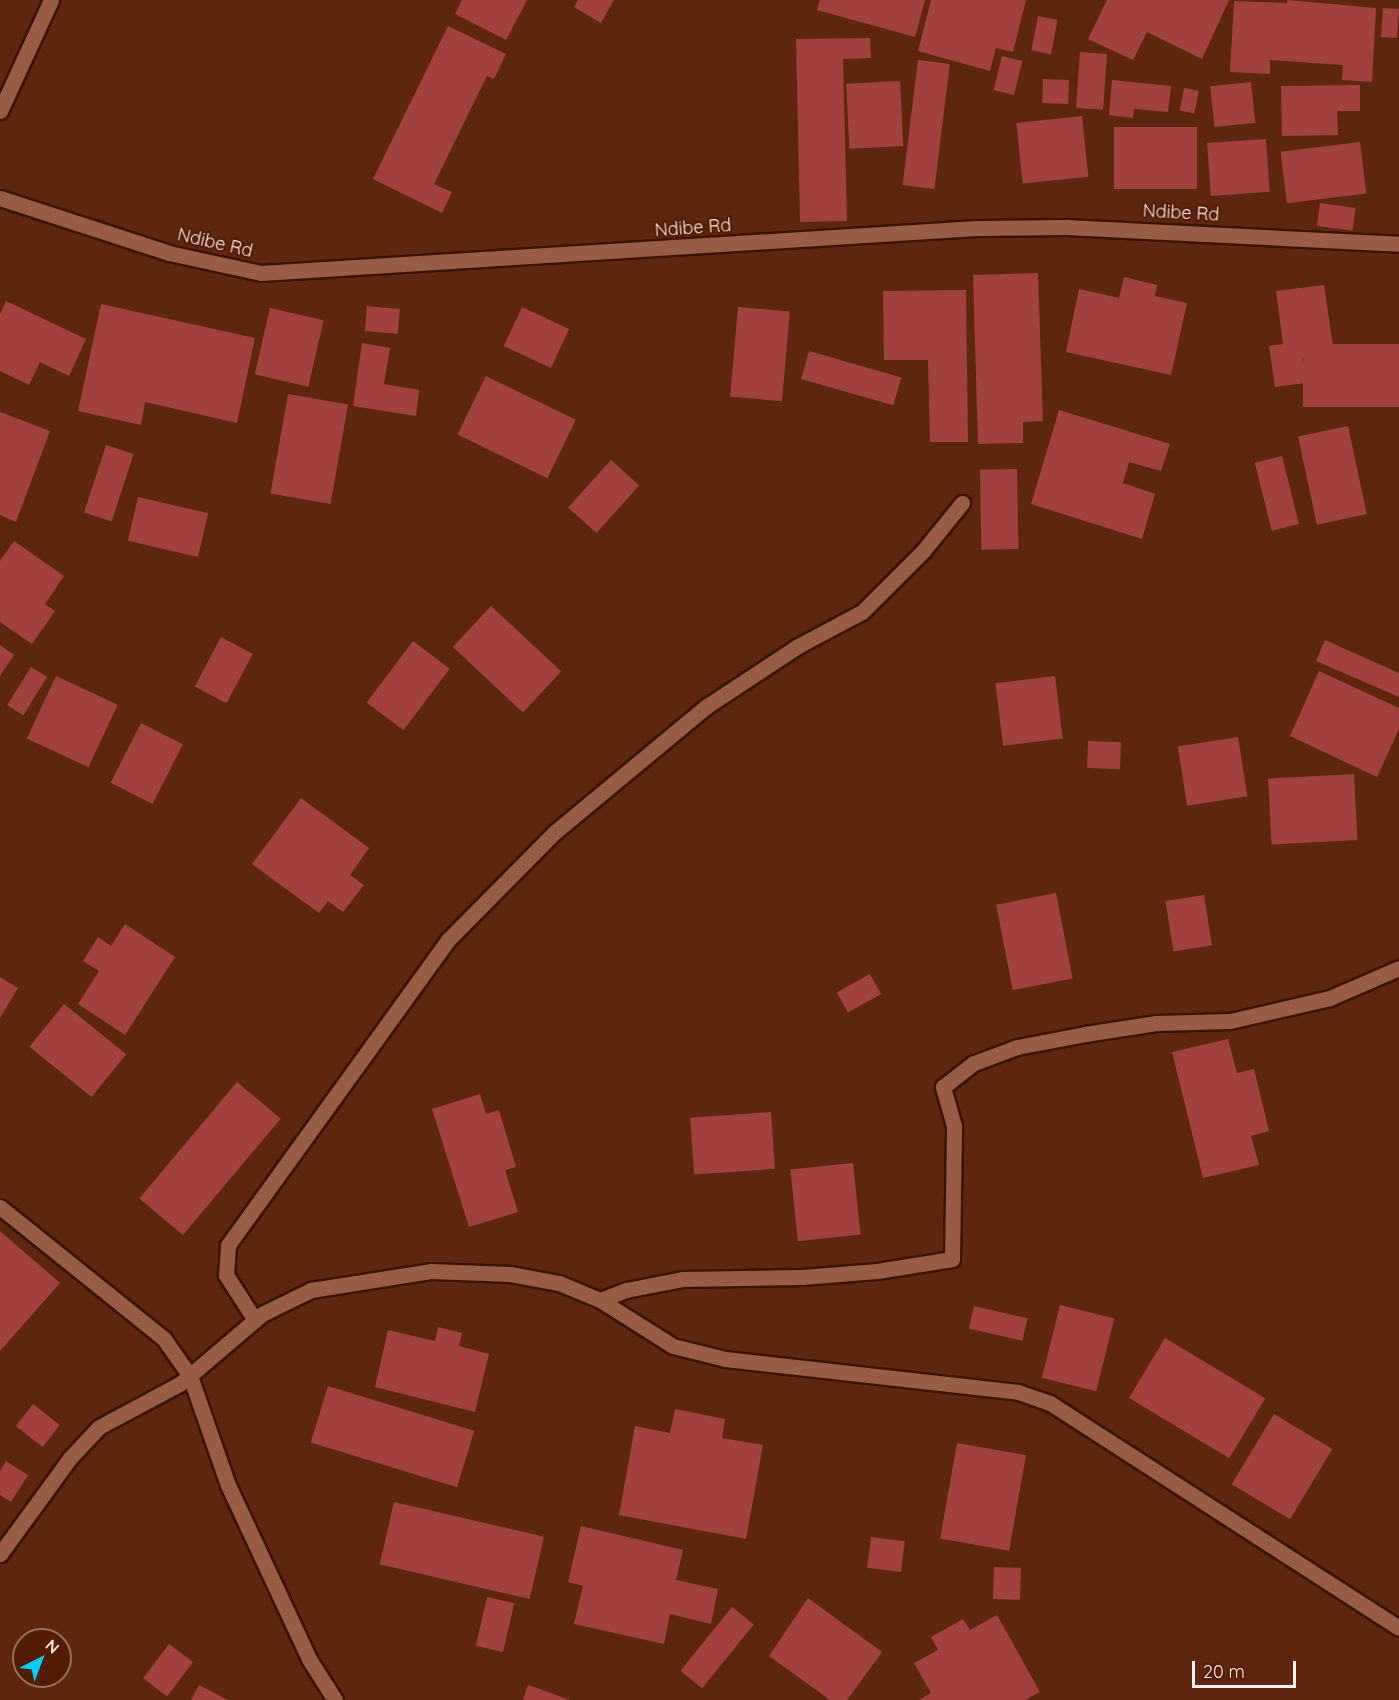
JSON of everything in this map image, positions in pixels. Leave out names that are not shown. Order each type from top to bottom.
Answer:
[{"type":"street","points":[[0,111],[51,0]]},
{"type":"street","name":"Ndibe Rd","points":[[0,198],[169,253],[261,273],[977,228],[1066,227],[1399,244]]},
{"type":"street","points":[[255,1320],[226,1275],[228,1245],[449,939],[555,832],[707,706],[798,646],[862,612],[923,551],[962,503]]},
{"type":"street","points":[[600,1300],[626,1290],[682,1280],[802,1277],[877,1271],[952,1259],[954,1126],[943,1087],[974,1063],[1017,1047],[1085,1034],[1156,1023],[1230,1021],[1330,998],[1399,968]]},
{"type":"street","points":[[0,1207],[164,1339],[190,1376],[228,1485],[309,1659],[335,1700]]},
{"type":"street","points":[[0,1554],[70,1458],[99,1427],[190,1376],[255,1320],[311,1290],[431,1270],[510,1274],[559,1283],[600,1300],[632,1324],[673,1346],[725,1359],[1018,1392],[1050,1403],[1399,1628]]},
{"type":"building","points":[[462,0],[527,0],[506,40],[455,14]]},
{"type":"building","points":[[578,0],[614,0],[601,23],[574,7]]},
{"type":"building","points":[[820,0],[925,0],[915,37],[817,10]]},
{"type":"building","points":[[931,0],[1026,0],[1013,52],[996,48],[990,71],[918,51]]},
{"type":"building","points":[[1107,0],[1229,0],[1202,59],[1147,32],[1133,60],[1088,39]]},
{"type":"building","points":[[1287,0],[1376,8],[1372,82],[1342,80],[1343,65],[1270,60],[1270,74],[1230,72],[1234,1],[1287,3]]},
{"type":"building","points":[[1383,8],[1399,9],[1397,38],[1381,37]]},
{"type":"building","points":[[1038,16],[1058,20],[1051,54],[1031,50]]},
{"type":"building","points":[[448,26],[506,54],[494,79],[487,76],[434,184],[452,192],[442,213],[373,179]]},
{"type":"building","points":[[870,38],[871,58],[843,59],[847,221],[800,222],[796,39]]},
{"type":"building","points":[[1080,52],[1107,54],[1103,110],[1076,108]]},
{"type":"building","points":[[1002,56],[1022,61],[1014,95],[994,90]]},
{"type":"building","points":[[918,60],[950,64],[934,189],[903,185]]},
{"type":"building","points":[[1043,79],[1069,80],[1068,104],[1042,103]]},
{"type":"building","points":[[1112,80],[1171,86],[1168,112],[1134,109],[1133,118],[1109,115]]},
{"type":"building","points":[[900,81],[903,146],[849,149],[846,84]]},
{"type":"building","points":[[1251,82],[1255,123],[1215,127],[1210,86]]},
{"type":"building","points":[[1360,85],[1360,111],[1337,111],[1338,135],[1282,136],[1281,86]]},
{"type":"building","points":[[1184,88],[1199,91],[1194,113],[1180,111]]},
{"type":"building","points":[[1082,116],[1088,177],[1023,184],[1016,123]]},
{"type":"building","points":[[1114,127],[1197,127],[1197,189],[1114,189]]},
{"type":"building","points":[[1266,139],[1270,192],[1211,196],[1207,143]]},
{"type":"building","points":[[1360,142],[1366,194],[1287,203],[1281,152]]},
{"type":"building","points":[[1320,203],[1356,208],[1352,231],[1317,226]]},
{"type":"building","points":[[1038,273],[1043,421],[1023,422],[1023,443],[978,444],[973,275]]},
{"type":"building","points":[[1124,277],[1157,285],[1155,296],[1187,303],[1171,375],[1066,352],[1079,289],[1119,298]]},
{"type":"building","points":[[1324,285],[1334,353],[1302,358],[1305,383],[1275,387],[1269,346],[1283,344],[1276,291]]},
{"type":"building","points":[[966,290],[968,442],[930,442],[928,360],[884,360],[883,291]]},
{"type":"building","points":[[6,301],[86,339],[69,376],[40,362],[29,385],[0,371],[0,314]]},
{"type":"building","points":[[101,304],[255,338],[237,423],[145,402],[141,425],[78,411]]},
{"type":"building","points":[[367,306],[400,309],[398,334],[365,331]]},
{"type":"building","points":[[522,307],[569,329],[551,368],[504,346]]},
{"type":"building","points":[[738,307],[790,312],[782,401],[730,397]]},
{"type":"building","points":[[270,308],[324,320],[308,387],[255,374]]},
{"type":"building","points":[[362,343],[390,348],[384,384],[419,390],[416,416],[353,406]]},
{"type":"building","points":[[1303,344],[1399,344],[1399,407],[1303,407]]},
{"type":"building","points":[[809,351],[901,377],[893,405],[801,379]]},
{"type":"building","points":[[486,376],[576,420],[547,478],[458,434]]},
{"type":"building","points":[[288,394],[348,405],[331,504],[270,493]]},
{"type":"building","points":[[1059,410],[1170,444],[1161,471],[1129,462],[1123,483],[1155,494],[1142,539],[1031,504]]},
{"type":"building","points":[[0,412],[50,431],[16,522],[0,515]]},
{"type":"building","points":[[1348,426],[1367,514],[1317,525],[1298,437]]},
{"type":"building","points":[[106,445],[134,454],[112,521],[84,513]]},
{"type":"building","points":[[1282,456],[1299,524],[1272,531],[1255,463]]},
{"type":"building","points":[[611,460],[639,485],[596,533],[568,508]]},
{"type":"building","points":[[1017,469],[1018,549],[981,550],[980,470]]},
{"type":"building","points":[[138,497],[208,513],[198,557],[128,541]]},
{"type":"building","points":[[14,541],[64,576],[45,604],[55,611],[32,644],[0,622],[0,561]]},
{"type":"building","points":[[491,606],[561,671],[523,712],[453,647]]},
{"type":"building","points":[[221,637],[253,654],[226,703],[195,686]]},
{"type":"building","points":[[1325,640],[1399,673],[1399,697],[1316,661]]},
{"type":"building","points":[[413,641],[450,669],[403,730],[367,702]]},
{"type":"building","points":[[0,645],[14,655],[0,676]]},
{"type":"building","points":[[31,667],[47,677],[23,715],[7,705]]},
{"type":"building","points":[[1319,671],[1399,708],[1399,729],[1377,777],[1290,736]]},
{"type":"building","points":[[56,676],[118,705],[88,767],[27,739]]},
{"type":"building","points":[[1055,676],[1063,739],[1003,746],[995,683]]},
{"type":"building","points":[[141,723],[183,744],[152,804],[111,783]]},
{"type":"building","points":[[1238,737],[1247,796],[1187,806],[1178,747]]},
{"type":"building","points":[[1088,741],[1121,742],[1120,769],[1087,768]]},
{"type":"building","points":[[1354,774],[1357,840],[1272,844],[1268,779]]},
{"type":"building","points":[[301,798],[369,848],[350,875],[364,885],[343,912],[328,901],[319,913],[252,864]]},
{"type":"building","points":[[1056,893],[1073,978],[1013,990],[996,905]]},
{"type":"building","points":[[1204,895],[1212,945],[1173,951],[1165,901]]},
{"type":"building","points":[[125,924],[175,957],[125,1035],[78,1004],[99,971],[83,961],[98,937],[111,946]]},
{"type":"building","points":[[870,974],[881,994],[848,1013],[837,992]]},
{"type":"building","points":[[0,977],[18,988],[0,1018]]},
{"type":"building","points":[[64,1004],[126,1054],[92,1097],[29,1047]]},
{"type":"building","points":[[1228,1039],[1237,1073],[1254,1069],[1269,1131],[1251,1136],[1259,1165],[1203,1178],[1172,1052]]},
{"type":"building","points":[[237,1082],[281,1119],[183,1235],[139,1198]]},
{"type":"building","points":[[480,1094],[486,1114],[499,1110],[516,1167],[505,1170],[518,1212],[469,1227],[432,1109]]},
{"type":"building","points":[[771,1112],[775,1169],[694,1175],[690,1118]]},
{"type":"building","points":[[853,1163],[861,1235],[798,1241],[790,1170]]},
{"type":"building","points":[[0,1231],[60,1283],[0,1351]]},
{"type":"building","points":[[1060,1305],[1114,1319],[1096,1391],[1042,1378]]},
{"type":"building","points":[[974,1306],[1028,1318],[1022,1341],[969,1328]]},
{"type":"building","points":[[438,1327],[462,1333],[459,1346],[489,1354],[475,1412],[375,1387],[388,1330],[435,1341]]},
{"type":"building","points":[[1165,1338],[1265,1398],[1229,1458],[1129,1398]]},
{"type":"building","points":[[328,1386],[474,1431],[457,1487],[311,1442]]},
{"type":"building","points":[[33,1404],[60,1425],[43,1447],[16,1426]]},
{"type":"building","points":[[675,1409],[725,1419],[722,1438],[763,1445],[746,1539],[619,1515],[635,1426],[670,1433]]},
{"type":"building","points":[[1274,1414],[1332,1449],[1290,1519],[1232,1484]]},
{"type":"building","points":[[957,1443],[1026,1455],[1009,1551],[940,1539]]},
{"type":"building","points":[[6,1461],[28,1475],[11,1502],[0,1495],[0,1471]]},
{"type":"building","points":[[394,1502],[544,1537],[530,1599],[380,1564]]},
{"type":"building","points":[[581,1526],[683,1550],[676,1580],[718,1589],[711,1624],[670,1614],[664,1644],[574,1624],[583,1586],[568,1582]]},
{"type":"building","points":[[871,1537],[905,1541],[901,1572],[867,1568]]},
{"type":"building","points":[[994,1567],[1021,1568],[1020,1600],[993,1599]]},
{"type":"building","points":[[487,1597],[514,1603],[503,1652],[476,1646]]},
{"type":"building","points":[[808,1598],[882,1652],[847,1700],[830,1700],[769,1656]]},
{"type":"building","points":[[732,1607],[754,1625],[702,1688],[680,1671]]},
{"type":"building","points":[[997,1615],[1040,1692],[1025,1700],[919,1700],[931,1693],[914,1663],[938,1650],[931,1637],[963,1619],[970,1630]]},
{"type":"building","points":[[169,1644],[193,1662],[167,1696],[143,1678]]},
{"type":"building","points":[[199,1685],[228,1700],[191,1700]]},
{"type":"building","points":[[528,1685],[570,1700],[523,1700]]}]
